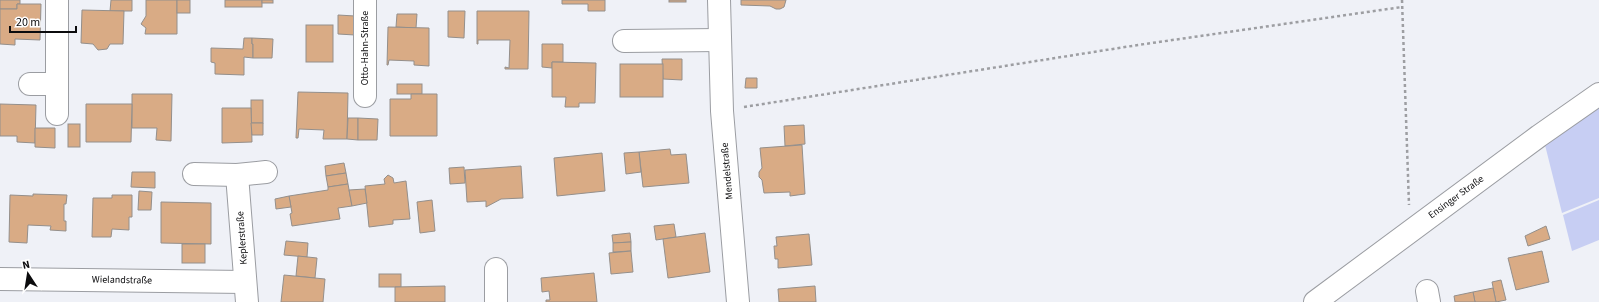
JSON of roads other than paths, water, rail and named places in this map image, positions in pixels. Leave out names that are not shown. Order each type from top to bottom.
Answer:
[{"type":"street","points":[[57,0],[57,114]]},
{"type":"street","name":"Otto-Hahn-Straße","points":[[365,0],[365,96]]},
{"type":"street","name":"Mendelstraße","points":[[719,0],[722,111],[738,302]]},
{"type":"street","points":[[624,41],[719,40]]},
{"type":"street","points":[[30,84],[57,84]]},
{"type":"street","name":"Ensinger Straße","points":[[1315,302],[1599,94]]},
{"type":"street","points":[[194,174],[237,175],[266,172]]},
{"type":"street","name":"Keplerstraße","points":[[237,175],[246,292]]},
{"type":"street","points":[[496,269],[496,302]]},
{"type":"street","name":"Wielandstraße","points":[[0,279],[246,292]]}]
